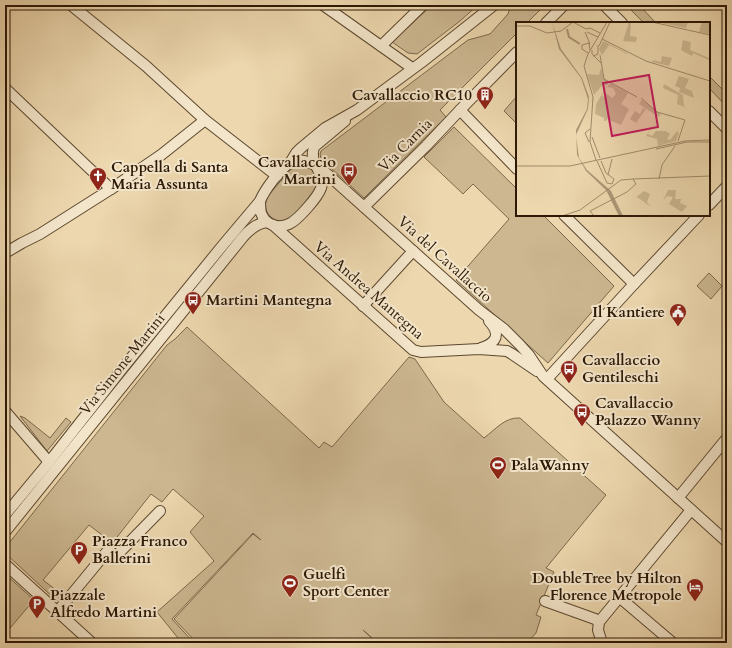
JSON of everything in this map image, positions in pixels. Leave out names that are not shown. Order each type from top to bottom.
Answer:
[{"type":"street","points":[[71,5],[146,66],[205,120],[277,176]]},
{"type":"street","points":[[323,5],[412,68]]},
{"type":"street","points":[[381,46],[423,5]]},
{"type":"street","name":"Via Simone Martini","points":[[5,514],[49,462],[260,201],[264,192],[290,163],[296,153],[307,142],[326,128],[357,110],[494,5]]},
{"type":"street","points":[[547,22],[564,5]]},
{"type":"street","points":[[604,5],[621,22]]},
{"type":"street","name":"Via Carnia","points":[[364,207],[426,146],[516,53]]},
{"type":"street","points":[[5,88],[111,190]]},
{"type":"street","name":"Via Simone Martini","points":[[5,532],[243,237],[252,228],[261,223],[282,226],[294,221],[319,193],[322,179],[312,156],[314,150],[316,146],[357,110]]},
{"type":"street","points":[[460,110],[516,168]]},
{"type":"street","points":[[710,112],[727,128]]},
{"type":"street","points":[[5,253],[22,242],[40,234],[111,190],[161,155],[205,120]]},
{"type":"street","points":[[290,163],[297,160],[310,162],[316,166]]},
{"type":"street","name":"Via del Cavallaccio","points":[[316,166],[343,187],[479,310],[504,329],[529,355],[545,377],[727,542]]},
{"type":"street","points":[[710,204],[727,186]]},
{"type":"street","points":[[260,201],[263,218],[270,224]]},
{"type":"street","points":[[565,216],[634,284]]},
{"type":"street","points":[[545,377],[699,216]]},
{"type":"street","name":"Via Andrea Mantegna","points":[[270,224],[410,349],[428,352],[479,349],[507,351],[545,377]]},
{"type":"street","points":[[363,306],[413,251]]},
{"type":"street","points":[[479,310],[494,326],[496,333],[492,343],[479,349]]},
{"type":"street","points":[[5,411],[49,462]]},
{"type":"street","points":[[678,498],[727,438]]},
{"type":"street","points":[[602,643],[598,630],[599,622],[691,510]]},
{"type":"street","points":[[58,611],[108,549],[114,558],[160,511]]},
{"type":"street","points":[[5,564],[92,643]]},
{"type":"street","points":[[619,597],[673,643]]},
{"type":"street","points":[[545,601],[595,619],[599,622]]},
{"type":"shaded area","points":[[432,5],[478,5],[460,21],[417,54],[408,53],[392,42]]},
{"type":"shaded area","points":[[511,5],[545,5],[528,22],[516,22],[516,34],[440,110],[446,117],[364,198],[321,159],[321,151],[468,40],[490,34],[508,14]]},
{"type":"shaded area","points":[[626,5],[639,5],[655,22],[643,22]]},
{"type":"shaded area","points":[[710,77],[727,94],[727,107],[710,89]]},
{"type":"shaded area","points":[[516,97],[516,123],[504,111]]},
{"type":"shaded area","points":[[454,127],[516,188],[516,216],[544,216],[614,286],[548,363],[456,280],[509,219],[473,184],[463,194],[424,157]]},
{"type":"shaded area","points":[[297,166],[306,167],[314,172],[317,179],[315,189],[292,218],[283,221],[272,218],[267,211],[267,198],[290,170]]},
{"type":"shaded area","points":[[709,273],[722,286],[711,299],[697,286]]},
{"type":"shaded area","points":[[187,327],[319,448],[324,442],[332,447],[409,357],[415,359],[444,402],[484,438],[497,427],[510,419],[520,418],[606,495],[546,568],[554,572],[536,615],[541,617],[536,633],[527,643],[378,643],[363,630],[377,643],[197,643],[174,619],[253,534],[261,540],[253,533],[172,619],[194,643],[182,643],[157,612],[214,561],[190,532],[204,516],[173,489],[162,502],[151,494],[110,546],[102,535],[89,525],[43,580],[56,590],[55,592],[61,597],[57,601],[5,553],[5,548],[167,345]]},
{"type":"shaded area","points":[[20,416],[25,418],[50,438],[66,418],[71,422],[47,451]]},
{"type":"shaded area","points":[[5,574],[34,600],[5,634]]},
{"type":"place","name":"Cavallaccio RC10","points":[[485,110]]},
{"type":"place","name":"Cavallaccio Martini","points":[[349,186]]},
{"type":"place","name":"Cappella di Santa Maria Assunta","points":[[98,191]]},
{"type":"place","name":"Martini Mantegna","points":[[193,315]]},
{"type":"place","name":"Il Kantiere","points":[[678,327]]},
{"type":"place","name":"Cavallaccio Gentileschi","points":[[569,384]]},
{"type":"place","name":"Cavallaccio Palazzo Wanny","points":[[582,427]]},
{"type":"place","name":"PalaWanny","points":[[498,480]]},
{"type":"place","name":"Piazza Franco Ballerini","points":[[79,565]]},
{"type":"place","name":"Guelfi Sport Center","points":[[290,598]]},
{"type":"place","name":"DoubleTree by Hilton Florence Metropole","points":[[695,602]]},
{"type":"place","name":"Piazzale Alfredo Martini","points":[[37,619]]}]
